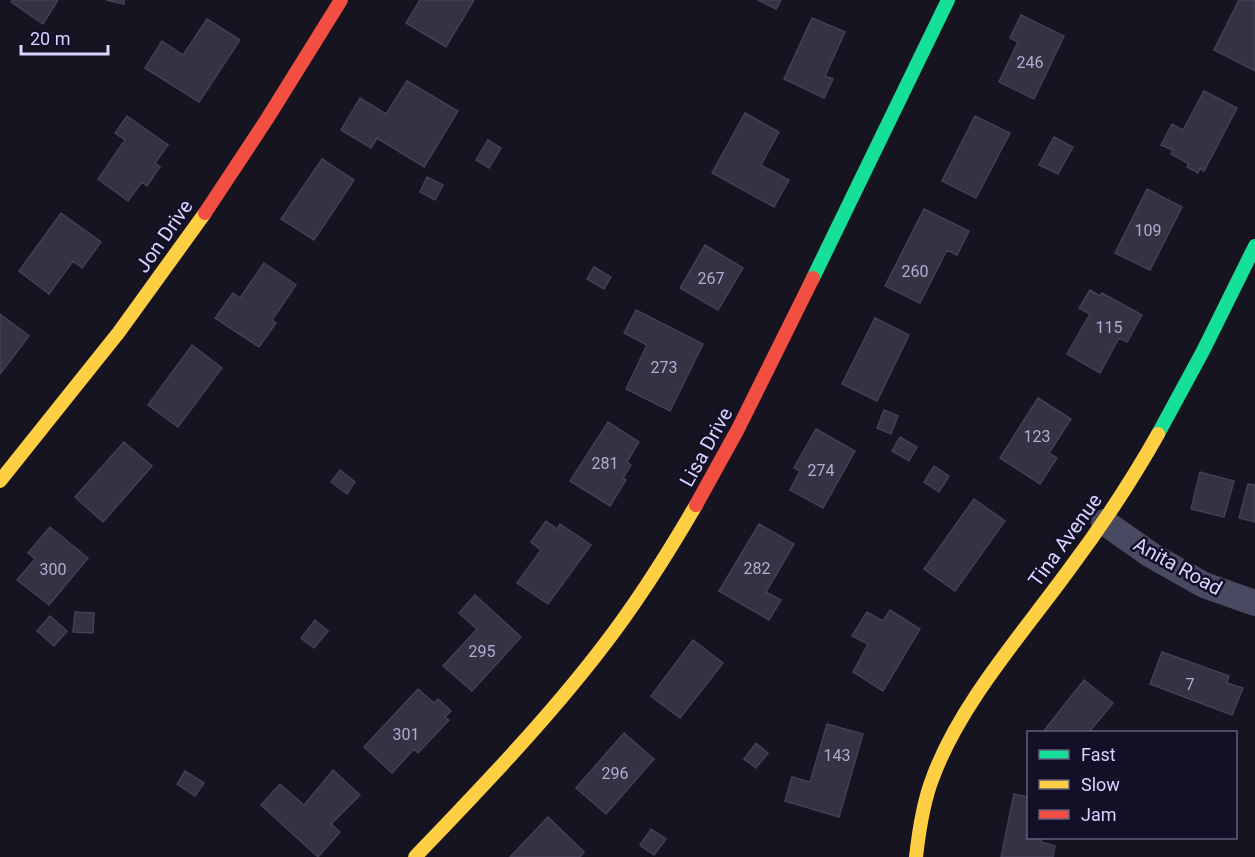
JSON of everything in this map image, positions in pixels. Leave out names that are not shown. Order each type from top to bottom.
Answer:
[{"type":"street","name":"Jon Drive","points":[[0,481],[135,311],[194,228],[270,118],[341,0]]},
{"type":"street","name":"Lisa Drive","points":[[415,857],[528,738],[596,655],[654,575],[707,488],[754,398],[948,0]]},
{"type":"street","name":"Tina Avenue","points":[[916,857],[920,826],[933,777],[953,735],[980,692],[1104,522],[1150,450],[1195,370],[1255,246]]},
{"type":"street","name":"Anita Road","points":[[1104,522],[1151,555],[1204,585],[1255,603]]},
{"type":"building","points":[[12,0],[58,0],[43,24],[11,2]]},
{"type":"building","points":[[106,0],[124,0],[124,4]]},
{"type":"building","points":[[420,0],[474,0],[446,47],[406,23]]},
{"type":"building","points":[[758,0],[781,0],[776,9]]},
{"type":"building","points":[[1239,0],[1255,0],[1255,71],[1214,50]]},
{"type":"building","points":[[1021,15],[1064,36],[1034,99],[999,82],[1018,42],[1010,38]]},
{"type":"building","points":[[812,18],[845,32],[825,76],[833,79],[824,98],[784,79]]},
{"type":"building","points":[[207,19],[240,40],[199,102],[145,68],[162,41],[183,55]]},
{"type":"building","points":[[407,81],[458,111],[424,167],[377,138],[371,148],[341,130],[360,98],[386,114]]},
{"type":"building","points":[[1204,91],[1237,108],[1204,171],[1200,168],[1198,173],[1187,167],[1189,164],[1171,154],[1173,150],[1161,145],[1172,124],[1183,130]]},
{"type":"building","points":[[745,113],[779,132],[761,165],[789,180],[774,207],[712,173]]},
{"type":"building","points":[[127,116],[168,145],[155,163],[160,167],[147,186],[142,182],[128,201],[98,179],[125,140],[115,133]]},
{"type":"building","points":[[975,116],[1010,133],[976,198],[942,181]]},
{"type":"building","points":[[1054,137],[1073,147],[1058,174],[1039,165]]},
{"type":"building","points":[[488,140],[501,148],[489,168],[476,160]]},
{"type":"building","points":[[322,159],[354,180],[314,240],[281,219]]},
{"type":"building","points":[[427,177],[443,185],[435,200],[420,192]]},
{"type":"building","points":[[1147,189],[1182,207],[1150,270],[1115,253]]},
{"type":"building","points":[[924,209],[969,231],[957,255],[947,250],[920,303],[885,286]]},
{"type":"building","points":[[61,213],[101,242],[82,268],[73,261],[49,294],[19,271]]},
{"type":"building","points":[[705,245],[743,268],[718,310],[680,288]]},
{"type":"building","points":[[264,263],[296,285],[272,320],[276,323],[259,347],[215,318],[233,293],[240,298]]},
{"type":"building","points":[[594,267],[611,277],[604,289],[587,279]]},
{"type":"building","points":[[1090,290],[1100,296],[1102,293],[1142,315],[1127,342],[1119,338],[1100,373],[1067,354],[1090,314],[1079,308]]},
{"type":"building","points":[[636,310],[703,344],[670,411],[626,389],[647,345],[624,333]]},
{"type":"building","points":[[0,314],[29,336],[0,374]]},
{"type":"building","points":[[875,318],[909,335],[877,401],[842,384]]},
{"type":"building","points":[[192,345],[222,368],[178,427],[148,405]]},
{"type":"building","points":[[1038,398],[1071,419],[1049,453],[1057,458],[1040,484],[1000,458]]},
{"type":"building","points":[[884,410],[898,416],[891,434],[877,428]]},
{"type":"building","points":[[608,422],[639,442],[627,462],[631,465],[623,478],[626,480],[610,506],[570,481]]},
{"type":"building","points":[[816,429],[855,451],[823,508],[790,490],[800,471],[794,468]]},
{"type":"building","points":[[900,437],[917,447],[909,461],[892,451]]},
{"type":"building","points":[[124,442],[152,466],[103,522],[75,497]]},
{"type":"building","points":[[934,466],[949,476],[939,492],[924,482]]},
{"type":"building","points":[[340,470],[355,482],[347,494],[331,482]]},
{"type":"building","points":[[1200,472],[1234,481],[1224,517],[1191,509]]},
{"type":"building","points":[[1248,484],[1255,485],[1255,522],[1239,518]]},
{"type":"building","points":[[974,499],[1005,521],[955,591],[924,569]]},
{"type":"building","points":[[546,521],[557,529],[560,524],[591,545],[548,604],[517,583],[541,550],[531,542]]},
{"type":"building","points":[[759,524],[794,544],[766,592],[781,600],[769,620],[719,591]]},
{"type":"building","points":[[50,527],[88,558],[49,605],[17,580],[35,559],[28,553]]},
{"type":"building","points":[[475,595],[521,637],[472,691],[443,666],[477,629],[459,613]]},
{"type":"building","points":[[890,610],[920,629],[883,691],[853,672],[868,644],[852,636],[867,612],[883,621]]},
{"type":"building","points":[[75,612],[94,613],[93,633],[73,632]]},
{"type":"building","points":[[50,616],[67,631],[54,646],[37,631]]},
{"type":"building","points":[[315,620],[328,631],[314,648],[301,638]]},
{"type":"building","points":[[693,640],[723,663],[680,718],[651,696]]},
{"type":"building","points":[[1162,652],[1229,676],[1227,683],[1243,688],[1232,715],[1150,684]]},
{"type":"building","points":[[1084,680],[1113,703],[1090,731],[1044,731]]},
{"type":"building","points":[[418,689],[434,703],[438,699],[451,711],[445,717],[449,720],[418,753],[414,749],[392,773],[364,747]]},
{"type":"building","points":[[827,724],[863,734],[839,817],[785,801],[792,777],[810,782]]},
{"type":"building","points":[[624,733],[654,759],[606,814],[576,788]]},
{"type":"building","points":[[756,743],[768,753],[756,768],[744,759]]},
{"type":"building","points":[[333,770],[360,795],[331,824],[340,832],[318,857],[261,805],[280,784],[304,805]]},
{"type":"building","points":[[185,771],[204,783],[195,796],[177,784]]},
{"type":"building","points":[[1014,794],[1027,797],[1027,839],[1042,839],[1041,842],[1055,846],[1053,857],[1001,857]]},
{"type":"building","points":[[548,817],[584,852],[580,857],[510,857]]},
{"type":"building","points":[[651,829],[666,839],[654,855],[640,845]]},
{"type":"traffic: fast","points":[[813,278],[948,0]]},
{"type":"traffic: fast","points":[[1158,434],[1203,351],[1255,246]]},
{"type":"traffic: slow","points":[[0,481],[119,332],[205,213]]},
{"type":"traffic: slow","points":[[916,857],[927,796],[945,750],[959,723],[993,670],[1104,521],[1158,434]]},
{"type":"traffic: slow","points":[[415,857],[511,756],[579,676],[639,597],[696,505]]},
{"type":"traffic: jam","points":[[205,213],[341,0]]},
{"type":"traffic: jam","points":[[696,505],[738,429],[813,278]]}]
